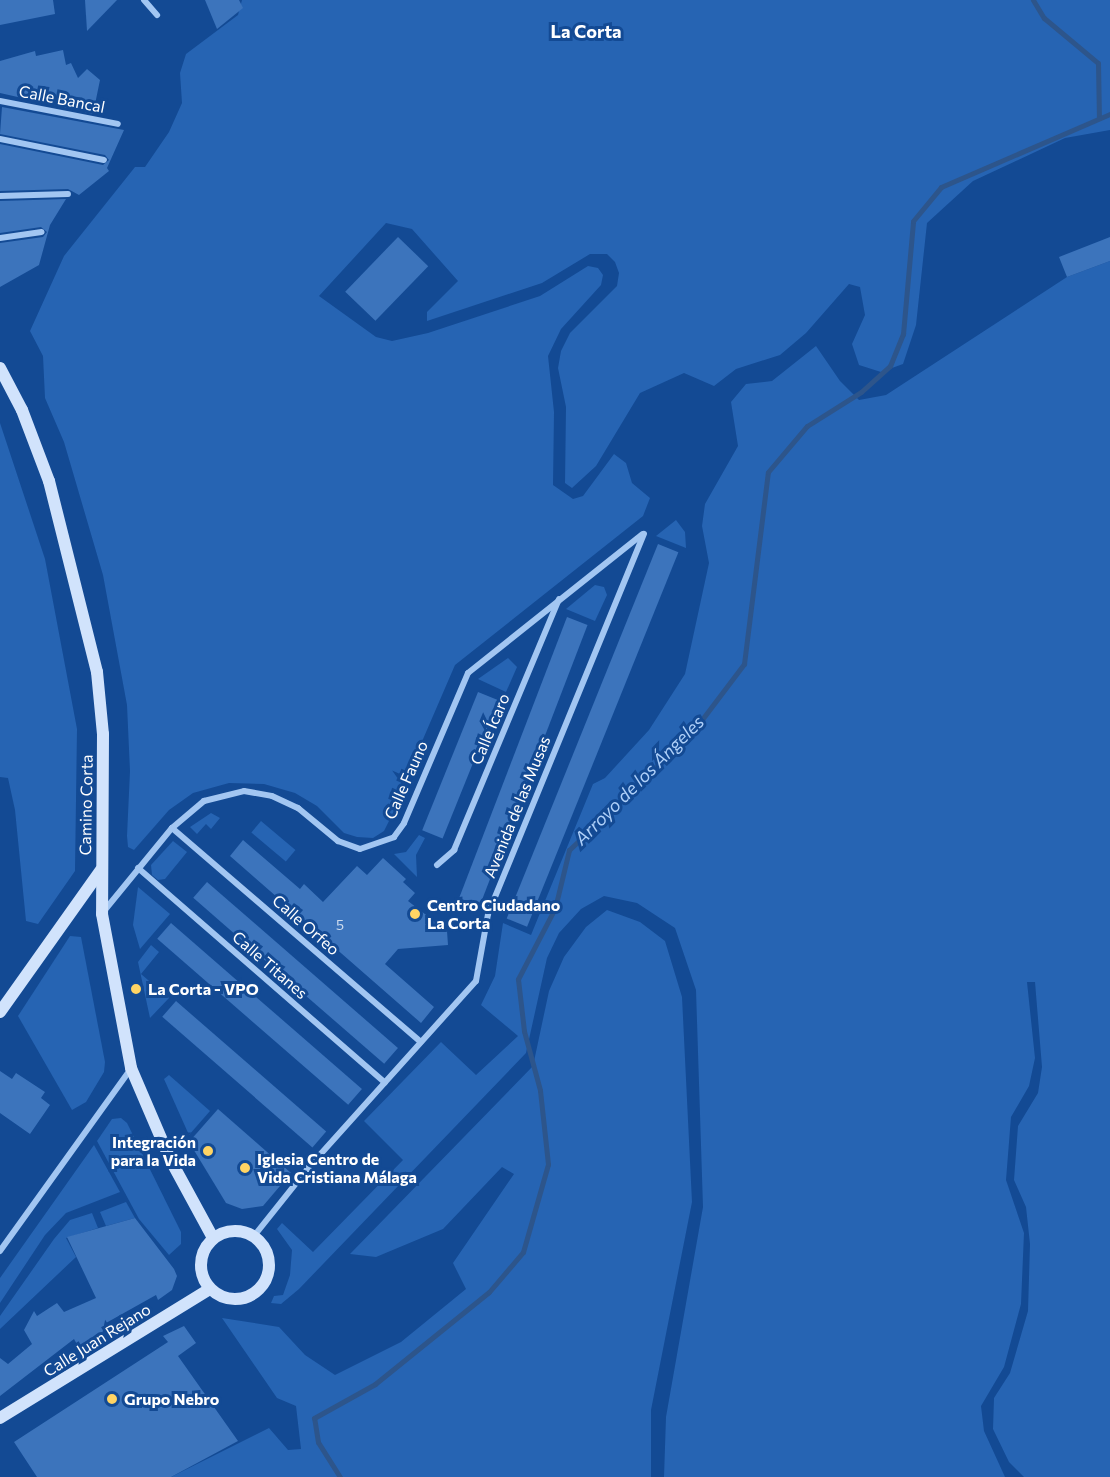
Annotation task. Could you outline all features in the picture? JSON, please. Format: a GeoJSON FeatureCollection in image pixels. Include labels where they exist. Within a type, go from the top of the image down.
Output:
{"type":"FeatureCollection","features":[{"type":"Feature","properties":{"kind":"street"},"geometry":{"type":"LineString","coordinates":[[144,0],[157,15]]}},
{"type":"Feature","properties":{"kind":"street","name":"Calle Bancal"},"geometry":{"type":"LineString","coordinates":[[0,101],[118,124]]}},
{"type":"Feature","properties":{"kind":"street"},"geometry":{"type":"LineString","coordinates":[[0,139],[104,160]]}},
{"type":"Feature","properties":{"kind":"street"},"geometry":{"type":"LineString","coordinates":[[0,196],[68,194]]}},
{"type":"Feature","properties":{"kind":"street"},"geometry":{"type":"LineString","coordinates":[[0,238],[42,232]]}},
{"type":"Feature","properties":{"kind":"street","name":"Camino Corta"},"geometry":{"type":"LineString","coordinates":[[0,368],[22,410],[49,481],[97,672],[103,734],[102,914],[131,1068],[170,1160],[213,1238]]}},
{"type":"Feature","properties":{"kind":"street","name":"Calle Fauno"},"geometry":{"type":"LineString","coordinates":[[102,914],[172,828],[204,801],[244,791],[272,796],[298,808],[338,841],[360,849],[394,837],[404,823],[468,673],[559,598],[644,534]]}},
{"type":"Feature","properties":{"kind":"street","name":"Avenida de las Musas"},"geometry":{"type":"LineString","coordinates":[[254,1236],[476,981],[488,914],[644,534]]}},
{"type":"Feature","properties":{"kind":"street","name":"Calle Ícaro"},"geometry":{"type":"LineString","coordinates":[[437,865],[454,850],[559,598]]}},
{"type":"Feature","properties":{"kind":"street","name":"Calle Orfeo"},"geometry":{"type":"LineString","coordinates":[[172,828],[421,1042]]}},
{"type":"Feature","properties":{"kind":"street","name":"Calle Titanes"},"geometry":{"type":"LineString","coordinates":[[138,868],[385,1083]]}},
{"type":"Feature","properties":{"kind":"street"},"geometry":{"type":"LineString","coordinates":[[0,1012],[101,870]]}},
{"type":"Feature","properties":{"kind":"street"},"geometry":{"type":"LineString","coordinates":[[0,1251],[131,1068]]}},
{"type":"Feature","properties":{"kind":"street"},"geometry":{"type":"LineString","coordinates":[[233,1230],[254,1236],[267,1252],[269,1272],[260,1290],[242,1299],[225,1298],[210,1289],[201,1273],[202,1254],[213,1238],[233,1230]]}},
{"type":"Feature","properties":{"kind":"street","name":"Calle Juan Rejano"},"geometry":{"type":"LineString","coordinates":[[0,1418],[210,1289]]}},
{"type":"Feature","properties":{"kind":"shaded area"},"geometry":{"type":"Polygon","coordinates":[[[242,0],[1110,0],[1110,130],[1065,138],[973,181],[927,223],[916,325],[903,364],[881,372],[859,365],[852,344],[865,315],[860,287],[849,284],[806,333],[780,355],[736,369],[714,386],[684,373],[640,393],[596,466],[572,488],[565,483],[566,407],[558,368],[561,351],[570,333],[617,286],[619,273],[615,262],[607,254],[590,254],[542,283],[427,321],[427,312],[458,281],[412,229],[386,223],[319,296],[376,337],[392,341],[428,333],[540,296],[588,266],[598,268],[603,275],[601,285],[561,329],[548,356],[554,412],[553,485],[573,499],[583,496],[614,454],[626,463],[632,483],[650,498],[643,516],[455,665],[411,767],[410,779],[384,831],[373,838],[344,833],[317,806],[295,793],[264,784],[229,783],[193,793],[169,810],[134,850],[128,847],[127,836],[130,771],[127,705],[103,575],[64,442],[45,398],[43,356],[30,331],[64,256],[135,167],[145,167],[169,132],[182,103],[180,73],[186,54],[238,15],[242,0]]]}},
{"type":"Feature","properties":{"kind":"shaded area"},"geometry":{"type":"Polygon","coordinates":[[[1110,261],[1110,1477],[1024,1477],[1009,1462],[993,1429],[994,1398],[1010,1373],[1028,1311],[1030,1244],[1026,1207],[1014,1180],[1018,1126],[1038,1093],[1042,1067],[1035,982],[1027,982],[1035,1058],[1029,1086],[1011,1117],[1006,1180],[1024,1233],[1021,1304],[1004,1367],[981,1406],[984,1431],[1005,1477],[664,1477],[666,1417],[703,1207],[696,990],[675,928],[637,903],[604,896],[581,909],[559,933],[547,958],[526,1053],[299,1289],[281,1304],[271,1303],[274,1296],[283,1295],[290,1275],[292,1250],[277,1229],[282,1223],[313,1252],[403,1160],[364,1121],[441,1042],[476,1075],[518,1036],[481,1005],[495,976],[503,923],[531,935],[593,784],[605,778],[649,730],[685,674],[709,563],[702,526],[705,504],[738,446],[731,402],[746,384],[772,381],[816,346],[840,381],[859,400],[886,395],[1067,277],[1110,261]]]}},
{"type":"Feature","properties":{"kind":"shaded area"},"geometry":{"type":"Polygon","coordinates":[[[0,423],[45,559],[77,729],[75,871],[38,924],[26,921],[15,810],[8,778],[0,777],[0,423]]]}},
{"type":"Feature","properties":{"kind":"shaded area"},"geometry":{"type":"Polygon","coordinates":[[[676,520],[685,532],[686,548],[656,536],[676,520]]]}},
{"type":"Feature","properties":{"kind":"shaded area"},"geometry":{"type":"Polygon","coordinates":[[[595,585],[604,587],[607,595],[595,621],[566,609],[595,585]]]}},
{"type":"Feature","properties":{"kind":"shaded area"},"geometry":{"type":"Polygon","coordinates":[[[508,658],[517,667],[506,692],[478,679],[508,658]]]}},
{"type":"Feature","properties":{"kind":"shaded area"},"geometry":{"type":"Polygon","coordinates":[[[211,813],[220,818],[211,829],[206,824],[197,834],[190,827],[211,813]]]}},
{"type":"Feature","properties":{"kind":"shaded area"},"geometry":{"type":"Polygon","coordinates":[[[261,821],[295,850],[286,861],[251,832],[261,821]]]}},
{"type":"Feature","properties":{"kind":"shaded area"},"geometry":{"type":"Polygon","coordinates":[[[419,835],[425,838],[416,855],[417,877],[394,854],[406,852],[419,835]]]}},
{"type":"Feature","properties":{"kind":"shaded area"},"geometry":{"type":"Polygon","coordinates":[[[173,841],[187,852],[165,879],[158,880],[152,875],[151,865],[173,841]]]}},
{"type":"Feature","properties":{"kind":"shaded area"},"geometry":{"type":"Polygon","coordinates":[[[138,887],[170,914],[140,949],[133,925],[138,887]]]}},
{"type":"Feature","properties":{"kind":"shaded area"},"geometry":{"type":"Polygon","coordinates":[[[607,910],[640,922],[665,941],[682,997],[692,1202],[651,1410],[651,1477],[171,1477],[269,1428],[288,1450],[301,1449],[296,1406],[277,1398],[222,1318],[279,1327],[305,1355],[335,1375],[401,1342],[466,1289],[453,1263],[514,1174],[502,1167],[443,1229],[376,1257],[350,1254],[533,1066],[549,991],[564,957],[586,927],[607,910]]]}},
{"type":"Feature","properties":{"kind":"shaded area"},"geometry":{"type":"Polygon","coordinates":[[[70,936],[81,937],[105,1062],[104,1072],[86,1102],[72,1110],[18,1016],[70,936]]]}},
{"type":"Feature","properties":{"kind":"shaded area"},"geometry":{"type":"Polygon","coordinates":[[[151,945],[159,952],[141,974],[169,998],[150,1018],[138,962],[151,945]]]}},
{"type":"Feature","properties":{"kind":"shaded area"},"geometry":{"type":"Polygon","coordinates":[[[169,1075],[210,1111],[189,1135],[164,1079],[169,1075]]]}},
{"type":"Feature","properties":{"kind":"shaded area"},"geometry":{"type":"Polygon","coordinates":[[[121,1118],[127,1123],[181,1232],[181,1244],[169,1255],[139,1219],[97,1141],[112,1119],[121,1118]]]}},
{"type":"Feature","properties":{"kind":"shaded area"},"geometry":{"type":"Polygon","coordinates":[[[94,1145],[120,1192],[66,1213],[45,1235],[0,1303],[0,1278],[94,1145]]]}},
{"type":"Feature","properties":{"kind":"shaded area"},"geometry":{"type":"Polygon","coordinates":[[[126,1202],[135,1218],[106,1226],[100,1212],[126,1202]]]}},
{"type":"Feature","properties":{"kind":"shaded area"},"geometry":{"type":"Polygon","coordinates":[[[92,1213],[98,1228],[66,1238],[76,1257],[0,1329],[0,1316],[54,1239],[70,1220],[92,1213]]]}},
{"type":"Feature","properties":{"kind":"building"},"geometry":{"type":"Polygon","coordinates":[[[0,0],[53,0],[55,14],[0,25],[0,0]]]}},
{"type":"Feature","properties":{"kind":"building"},"geometry":{"type":"Polygon","coordinates":[[[85,0],[117,0],[87,31],[85,0]]]}},
{"type":"Feature","properties":{"kind":"building"},"geometry":{"type":"Polygon","coordinates":[[[205,0],[239,0],[243,8],[217,29],[205,0]]]}},
{"type":"Feature","properties":{"kind":"building"},"geometry":{"type":"Polygon","coordinates":[[[63,50],[66,65],[71,63],[78,78],[87,69],[100,80],[93,114],[0,93],[0,61],[35,51],[36,56],[63,50]]]}},
{"type":"Feature","properties":{"kind":"building"},"geometry":{"type":"Polygon","coordinates":[[[2,107],[124,130],[107,168],[109,171],[79,195],[68,189],[0,191],[0,144],[103,165],[109,160],[105,155],[0,134],[2,107]]]}},
{"type":"Feature","properties":{"kind":"building"},"geometry":{"type":"Polygon","coordinates":[[[66,199],[50,225],[39,265],[0,287],[0,243],[43,237],[47,232],[41,227],[0,233],[0,201],[66,199]]]}},
{"type":"Feature","properties":{"kind":"building"},"geometry":{"type":"Polygon","coordinates":[[[398,237],[428,266],[375,321],[345,292],[398,237]]]}},
{"type":"Feature","properties":{"kind":"building"},"geometry":{"type":"Polygon","coordinates":[[[1110,237],[1110,261],[1067,277],[1059,257],[1110,237]]]}},
{"type":"Feature","properties":{"kind":"building"},"geometry":{"type":"Polygon","coordinates":[[[658,544],[678,552],[527,927],[507,919],[658,544]]]}},
{"type":"Feature","properties":{"kind":"building"},"geometry":{"type":"Polygon","coordinates":[[[567,617],[588,625],[480,906],[459,898],[567,617]]]}},
{"type":"Feature","properties":{"kind":"building"},"geometry":{"type":"Polygon","coordinates":[[[478,692],[498,700],[443,838],[422,830],[478,692]]]}},
{"type":"Feature","properties":{"kind":"building"},"geometry":{"type":"Polygon","coordinates":[[[243,840],[300,889],[304,884],[323,902],[357,866],[367,875],[383,858],[406,879],[403,882],[415,893],[408,901],[447,931],[448,945],[398,949],[385,964],[434,1007],[421,1023],[230,856],[243,840]]]}},
{"type":"Feature","properties":{"kind":"building"},"geometry":{"type":"Polygon","coordinates":[[[207,882],[398,1048],[384,1064],[193,898],[207,882]]]}},
{"type":"Feature","properties":{"kind":"building"},"geometry":{"type":"Polygon","coordinates":[[[171,923],[362,1089],[348,1105],[157,939],[171,923]]]}},
{"type":"Feature","properties":{"kind":"building"},"geometry":{"type":"Polygon","coordinates":[[[176,1001],[326,1132],[312,1147],[162,1017],[176,1001]]]}},
{"type":"Feature","properties":{"kind":"building"},"geometry":{"type":"Polygon","coordinates":[[[0,1071],[12,1079],[16,1073],[45,1092],[41,1098],[50,1105],[30,1134],[0,1113],[0,1071]]]}},
{"type":"Feature","properties":{"kind":"building","name":"Iglesia Centro de Vida Cristiana Málaga"},"geometry":{"type":"Polygon","coordinates":[[[218,1109],[291,1173],[263,1206],[242,1209],[226,1203],[189,1142],[218,1109]]]}},
{"type":"Feature","properties":{"kind":"building"},"geometry":{"type":"Polygon","coordinates":[[[135,1218],[174,1269],[177,1276],[172,1290],[158,1300],[156,1295],[106,1323],[109,1331],[80,1350],[74,1339],[0,1396],[0,1358],[8,1364],[32,1344],[24,1330],[34,1311],[37,1316],[57,1303],[64,1312],[96,1298],[67,1237],[135,1218]]]}},
{"type":"Feature","properties":{"kind":"building"},"geometry":{"type":"Polygon","coordinates":[[[184,1326],[196,1343],[178,1356],[238,1441],[171,1477],[37,1477],[14,1442],[168,1342],[163,1336],[184,1326]]]}},
{"type":"Feature","properties":{"kind":"waterway"},"geometry":{"type":"LineString","coordinates":[[1033,0],[1044,18],[1098,63],[1099,118]]}},
{"type":"Feature","properties":{"kind":"waterway","name":"Arroyo de los Ángeles"},"geometry":{"type":"LineString","coordinates":[[340,1477],[318,1442],[314,1418],[375,1384],[489,1292],[523,1252],[548,1164],[540,1090],[524,1031],[518,979],[555,908],[569,850],[691,734],[744,664],[768,472],[807,426],[861,392],[890,366],[903,334],[913,221],[941,187],[1110,114]]}},
{"type":"Feature","properties":{"kind":"place","name":"Centro Ciudadano La Corta"},"geometry":{"type":"Point","coordinates":[415,914]}},
{"type":"Feature","properties":{"kind":"place","name":"La Corta - VPO"},"geometry":{"type":"Point","coordinates":[136,989]}},
{"type":"Feature","properties":{"kind":"place","name":"Integración para la Vida"},"geometry":{"type":"Point","coordinates":[208,1151]}},
{"type":"Feature","properties":{"kind":"place","name":"Iglesia Centro de Vida Cristiana Málaga"},"geometry":{"type":"Point","coordinates":[245,1168]}},
{"type":"Feature","properties":{"kind":"place","name":"Grupo Nebro"},"geometry":{"type":"Point","coordinates":[112,1399]}},
{"type":"Feature","properties":{"kind":"district","name":"La Corta"},"geometry":{"type":"Point","coordinates":[586,31]}}]}
